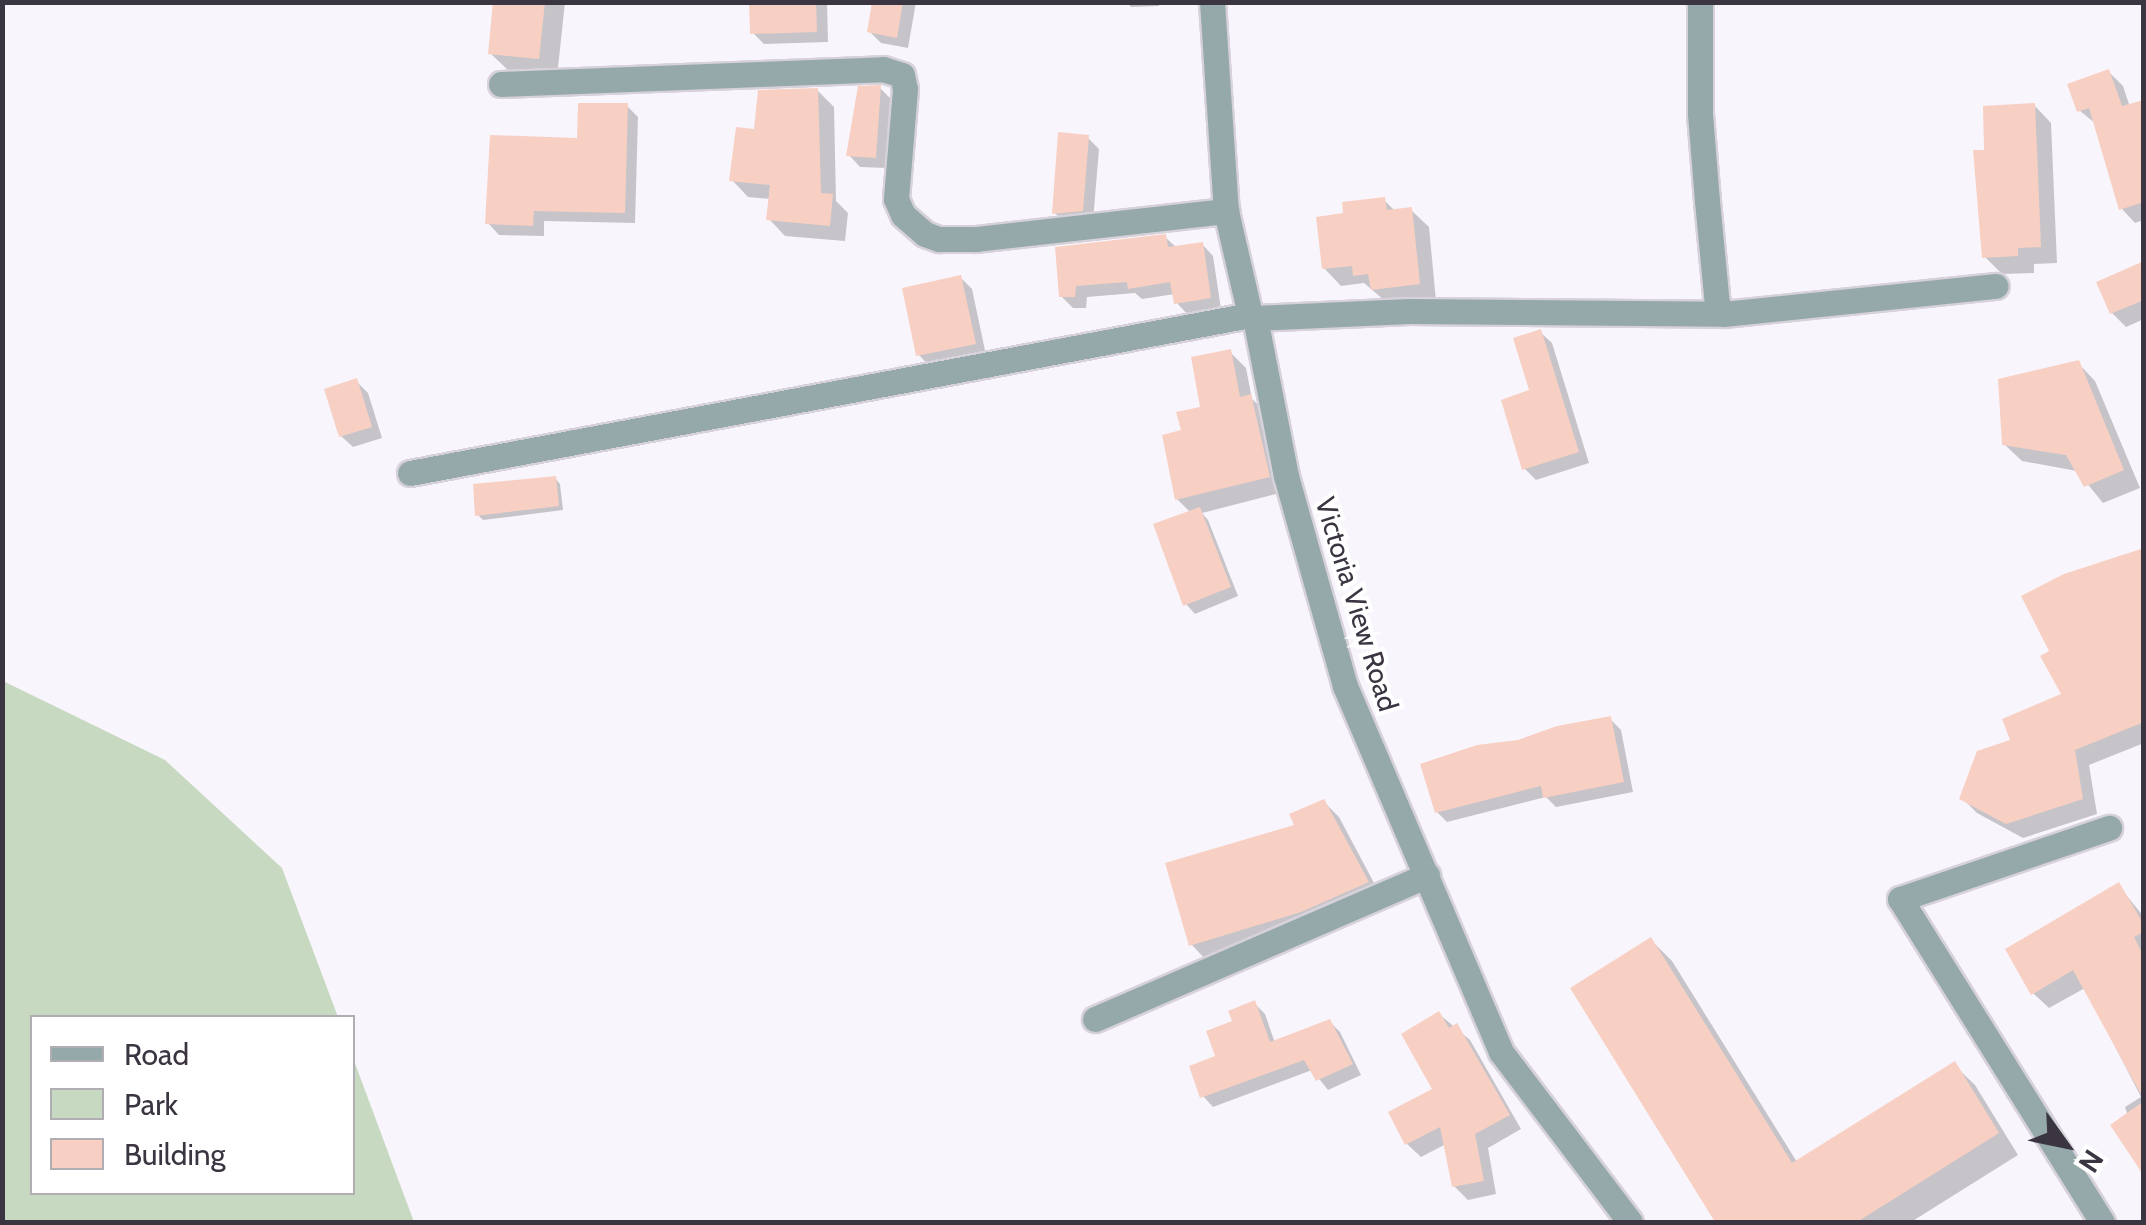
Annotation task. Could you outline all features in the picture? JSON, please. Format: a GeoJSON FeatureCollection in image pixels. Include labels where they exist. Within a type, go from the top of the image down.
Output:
{"type":"FeatureCollection","features":[{"type":"Feature","properties":{"kind":"street","name":"Victoria View Road"},"geometry":{"type":"LineString","coordinates":[[1212,2],[1226,211],[1253,316],[1286,476],[1345,686],[1500,1052],[1630,1222]]}},
{"type":"Feature","properties":{"kind":"street"},"geometry":{"type":"LineString","coordinates":[[1700,2],[1707,201],[1717,304],[1724,314]]}},
{"type":"Feature","properties":{"kind":"street"},"geometry":{"type":"LineString","coordinates":[[500,84],[883,69],[902,75],[905,89],[896,200],[903,214],[925,234],[939,239],[976,239],[1226,211]]}},
{"type":"Feature","properties":{"kind":"street"},"geometry":{"type":"LineString","coordinates":[[410,473],[1253,316],[1408,310],[1724,314],[1996,286]]}},
{"type":"Feature","properties":{"kind":"street"},"geometry":{"type":"LineString","coordinates":[[2102,1222],[1900,899],[2110,828]]}},
{"type":"Feature","properties":{"kind":"street"},"geometry":{"type":"LineString","coordinates":[[1096,1020],[1427,876]]}},
{"type":"Feature","properties":{"kind":"green space"},"geometry":{"type":"Polygon","coordinates":[[[3,681],[165,760],[282,868],[337,1015],[30,1015],[30,1195],[355,1195],[355,1063],[414,1222],[3,1222],[3,681]]]}},
{"type":"Feature","properties":{"kind":"building"},"geometry":{"type":"Polygon","coordinates":[[[493,2],[545,2],[539,59],[488,54],[493,2]]]}},
{"type":"Feature","properties":{"kind":"building"},"geometry":{"type":"Polygon","coordinates":[[[749,2],[816,2],[817,32],[750,34],[749,2]]]}},
{"type":"Feature","properties":{"kind":"building"},"geometry":{"type":"Polygon","coordinates":[[[872,2],[903,2],[897,38],[867,32],[872,2]]]}},
{"type":"Feature","properties":{"kind":"building"},"geometry":{"type":"Polygon","coordinates":[[[2109,69],[2122,106],[2144,100],[2144,202],[2119,210],[2089,108],[2077,112],[2067,84],[2109,69]]]}},
{"type":"Feature","properties":{"kind":"building"},"geometry":{"type":"Polygon","coordinates":[[[881,85],[876,158],[846,156],[858,86],[881,85]]]}},
{"type":"Feature","properties":{"kind":"building"},"geometry":{"type":"Polygon","coordinates":[[[818,88],[821,193],[833,194],[830,226],[766,220],[770,185],[729,181],[736,127],[754,129],[758,90],[818,88]]]}},
{"type":"Feature","properties":{"kind":"building"},"geometry":{"type":"Polygon","coordinates":[[[578,103],[628,103],[625,213],[534,211],[533,226],[485,224],[490,135],[577,138],[578,103]]]}},
{"type":"Feature","properties":{"kind":"building"},"geometry":{"type":"Polygon","coordinates":[[[2035,103],[2041,247],[2018,248],[2018,256],[1982,258],[1973,150],[1984,150],[1983,106],[2035,103]]]}},
{"type":"Feature","properties":{"kind":"building"},"geometry":{"type":"Polygon","coordinates":[[[1058,132],[1089,135],[1083,211],[1052,214],[1058,132]]]}},
{"type":"Feature","properties":{"kind":"building"},"geometry":{"type":"Polygon","coordinates":[[[1385,197],[1387,210],[1412,207],[1420,284],[1371,290],[1368,274],[1353,276],[1352,266],[1322,269],[1316,217],[1343,213],[1342,202],[1385,197]]]}},
{"type":"Feature","properties":{"kind":"building"},"geometry":{"type":"Polygon","coordinates":[[[1166,234],[1168,247],[1203,242],[1211,298],[1174,304],[1170,282],[1128,289],[1127,282],[1076,286],[1075,297],[1059,297],[1055,247],[1166,234]]]}},
{"type":"Feature","properties":{"kind":"building"},"geometry":{"type":"Polygon","coordinates":[[[2144,261],[2144,300],[2110,314],[2096,282],[2144,261]]]}},
{"type":"Feature","properties":{"kind":"building"},"geometry":{"type":"Polygon","coordinates":[[[961,275],[976,344],[916,356],[902,288],[961,275]]]}},
{"type":"Feature","properties":{"kind":"building"},"geometry":{"type":"Polygon","coordinates":[[[1541,329],[1579,452],[1522,470],[1501,400],[1529,390],[1513,338],[1541,329]]]}},
{"type":"Feature","properties":{"kind":"building"},"geometry":{"type":"Polygon","coordinates":[[[1231,349],[1240,397],[1251,394],[1270,477],[1175,500],[1162,435],[1181,430],[1176,412],[1200,407],[1191,357],[1231,349]]]}},
{"type":"Feature","properties":{"kind":"building"},"geometry":{"type":"Polygon","coordinates":[[[2079,360],[2124,470],[2084,487],[2066,455],[2002,445],[1998,379],[2079,360]]]}},
{"type":"Feature","properties":{"kind":"building"},"geometry":{"type":"Polygon","coordinates":[[[357,378],[372,427],[339,437],[324,389],[357,378]]]}},
{"type":"Feature","properties":{"kind":"building"},"geometry":{"type":"Polygon","coordinates":[[[556,476],[559,506],[475,516],[473,484],[556,476]]]}},
{"type":"Feature","properties":{"kind":"building"},"geometry":{"type":"Polygon","coordinates":[[[1200,507],[1231,587],[1183,606],[1153,524],[1200,507]]]}},
{"type":"Feature","properties":{"kind":"building"},"geometry":{"type":"Polygon","coordinates":[[[2144,548],[2144,722],[2075,750],[2083,799],[2006,824],[1959,799],[1977,751],[2010,740],[2002,719],[2061,694],[2040,656],[2049,651],[2021,596],[2064,574],[2144,548]]]}},
{"type":"Feature","properties":{"kind":"building"},"geometry":{"type":"Polygon","coordinates":[[[1611,716],[1624,782],[1543,798],[1541,786],[1435,813],[1420,764],[1477,745],[1518,740],[1557,726],[1611,716]]]}},
{"type":"Feature","properties":{"kind":"building"},"geometry":{"type":"Polygon","coordinates":[[[1324,799],[1369,882],[1301,912],[1189,946],[1165,863],[1294,825],[1289,814],[1324,799]]]}},
{"type":"Feature","properties":{"kind":"building"},"geometry":{"type":"Polygon","coordinates":[[[2119,882],[2144,925],[2144,932],[2134,937],[2144,957],[2144,1100],[2073,970],[2031,995],[2005,949],[2119,882]]]}},
{"type":"Feature","properties":{"kind":"building"},"geometry":{"type":"Polygon","coordinates":[[[1651,937],[1792,1163],[1955,1061],[1999,1133],[1857,1222],[1715,1222],[1570,988],[1651,937]]]}},
{"type":"Feature","properties":{"kind":"building"},"geometry":{"type":"Polygon","coordinates":[[[1255,1000],[1270,1042],[1330,1019],[1353,1064],[1316,1081],[1304,1060],[1200,1098],[1189,1066],[1215,1056],[1206,1031],[1232,1021],[1228,1011],[1255,1000]]]}},
{"type":"Feature","properties":{"kind":"building"},"geometry":{"type":"Polygon","coordinates":[[[1439,1011],[1449,1028],[1457,1023],[1510,1115],[1475,1134],[1484,1181],[1452,1187],[1440,1127],[1405,1145],[1388,1112],[1432,1089],[1401,1034],[1439,1011]]]}},
{"type":"Feature","properties":{"kind":"building"},"geometry":{"type":"Polygon","coordinates":[[[2144,1101],[2144,1176],[2110,1125],[2144,1101]]]}}]}
